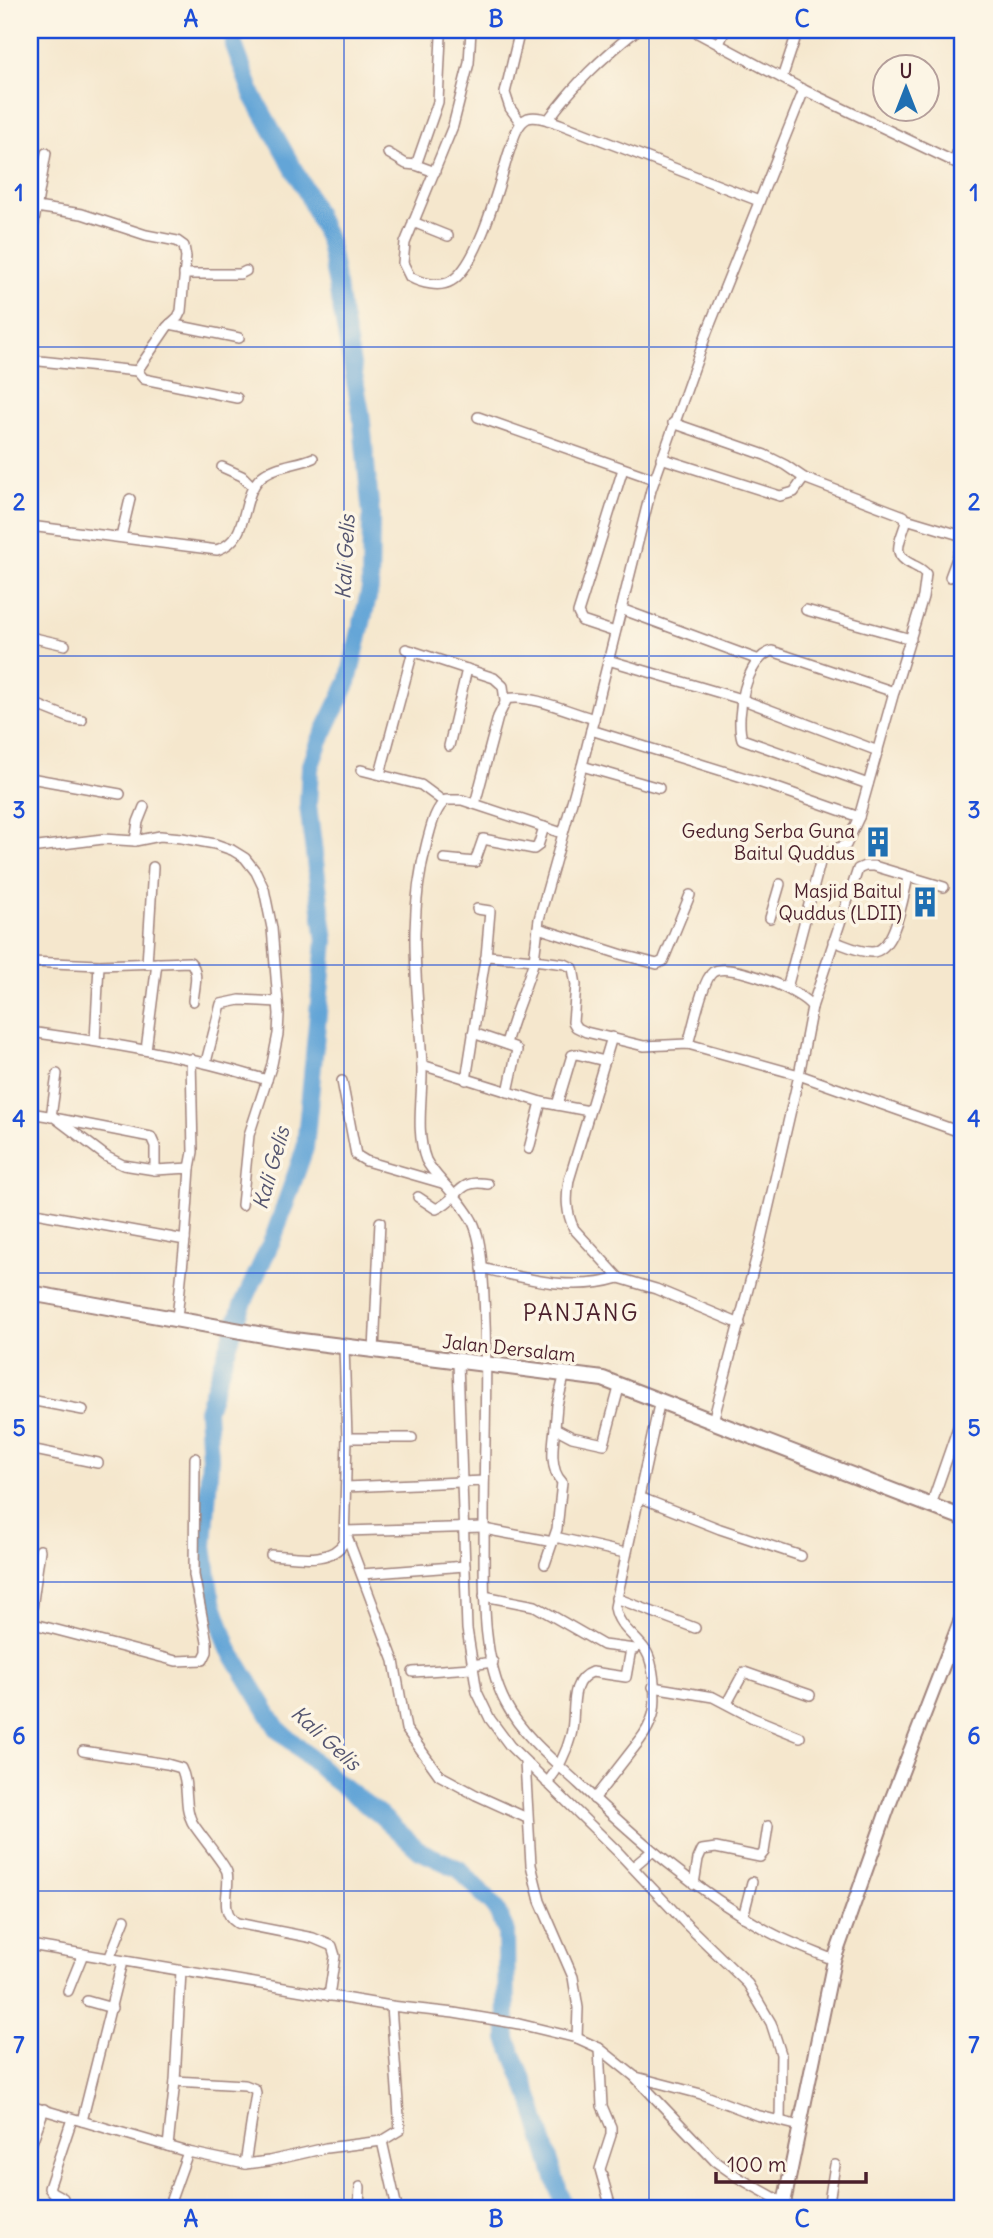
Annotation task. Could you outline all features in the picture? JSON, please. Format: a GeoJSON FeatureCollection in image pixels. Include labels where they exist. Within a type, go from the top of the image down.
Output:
{"type":"FeatureCollection","features":[{"type":"Feature","properties":{"kind":"main road","name":"Jalan Dersalam"},"geometry":{"type":"LineString","coordinates":[[30,1293],[286,1339],[588,1376],[620,1384],[963,1518]]}},
{"type":"Feature","properties":{"kind":"main road"},"geometry":{"type":"LineString","coordinates":[[787,2207],[800,2126],[834,1960],[888,1808],[963,1614]]}},
{"type":"Feature","properties":{"kind":"street"},"geometry":{"type":"LineString","coordinates":[[416,164],[438,102],[441,36],[444,31],[451,30]]}},
{"type":"Feature","properties":{"kind":"street"},"geometry":{"type":"LineString","coordinates":[[520,30],[505,93],[510,108],[521,123]]}},
{"type":"Feature","properties":{"kind":"street"},"geometry":{"type":"LineString","coordinates":[[548,120],[593,65],[637,30]]}},
{"type":"Feature","properties":{"kind":"street"},"geometry":{"type":"LineString","coordinates":[[692,30],[804,90],[958,164],[963,134]]}},
{"type":"Feature","properties":{"kind":"street"},"geometry":{"type":"LineString","coordinates":[[719,44],[725,30]]}},
{"type":"Feature","properties":{"kind":"street"},"geometry":{"type":"LineString","coordinates":[[782,78],[799,30]]}},
{"type":"Feature","properties":{"kind":"street"},"geometry":{"type":"LineString","coordinates":[[469,31],[470,63],[463,95],[403,254],[408,275],[415,280],[447,284],[462,272],[491,209],[521,123],[533,117],[548,120],[760,201]]}},
{"type":"Feature","properties":{"kind":"street"},"geometry":{"type":"LineString","coordinates":[[506,1044],[534,960],[538,928],[654,480],[673,423],[804,90]]}},
{"type":"Feature","properties":{"kind":"street"},"geometry":{"type":"LineString","coordinates":[[30,244],[46,153]]}},
{"type":"Feature","properties":{"kind":"street"},"geometry":{"type":"LineString","coordinates":[[388,153],[406,164],[416,164],[435,172]]}},
{"type":"Feature","properties":{"kind":"street"},"geometry":{"type":"LineString","coordinates":[[36,208],[82,214],[146,235],[177,241],[186,250],[181,312],[137,371]]}},
{"type":"Feature","properties":{"kind":"street"},"geometry":{"type":"LineString","coordinates":[[413,222],[448,236]]}},
{"type":"Feature","properties":{"kind":"street"},"geometry":{"type":"LineString","coordinates":[[184,274],[240,274],[246,271]]}},
{"type":"Feature","properties":{"kind":"street"},"geometry":{"type":"LineString","coordinates":[[170,324],[239,338]]}},
{"type":"Feature","properties":{"kind":"street"},"geometry":{"type":"LineString","coordinates":[[30,359],[137,371],[144,379],[237,398]]}},
{"type":"Feature","properties":{"kind":"street"},"geometry":{"type":"LineString","coordinates":[[478,417],[654,480]]}},
{"type":"Feature","properties":{"kind":"street"},"geometry":{"type":"LineString","coordinates":[[673,423],[772,458],[804,478],[897,512],[906,519],[963,536]]}},
{"type":"Feature","properties":{"kind":"street"},"geometry":{"type":"LineString","coordinates":[[30,526],[209,550],[224,547],[239,533],[253,487],[262,477],[272,470],[313,458]]}},
{"type":"Feature","properties":{"kind":"street"},"geometry":{"type":"LineString","coordinates":[[661,458],[780,496],[794,492],[804,478]]}},
{"type":"Feature","properties":{"kind":"street"},"geometry":{"type":"LineString","coordinates":[[222,467],[242,476],[253,487]]}},
{"type":"Feature","properties":{"kind":"street"},"geometry":{"type":"LineString","coordinates":[[615,632],[586,623],[579,619],[578,613],[623,468]]}},
{"type":"Feature","properties":{"kind":"street"},"geometry":{"type":"LineString","coordinates":[[121,537],[130,499]]}},
{"type":"Feature","properties":{"kind":"street"},"geometry":{"type":"LineString","coordinates":[[787,988],[821,860],[827,852],[843,848],[848,843],[859,817],[923,597],[926,578],[924,571],[902,559],[898,552],[906,519]]}},
{"type":"Feature","properties":{"kind":"street"},"geometry":{"type":"LineString","coordinates":[[950,577],[963,542]]}},
{"type":"Feature","properties":{"kind":"street"},"geometry":{"type":"LineString","coordinates":[[621,608],[759,660]]}},
{"type":"Feature","properties":{"kind":"street"},"geometry":{"type":"LineString","coordinates":[[806,610],[911,639]]}},
{"type":"Feature","properties":{"kind":"street"},"geometry":{"type":"LineString","coordinates":[[30,637],[65,645]]}},
{"type":"Feature","properties":{"kind":"street"},"geometry":{"type":"LineString","coordinates":[[380,774],[410,650],[489,676],[501,682],[504,688],[505,701],[498,717],[475,804]]}},
{"type":"Feature","properties":{"kind":"street"},"geometry":{"type":"LineString","coordinates":[[868,784],[742,739],[741,699],[759,660],[768,651],[775,651],[894,692]]}},
{"type":"Feature","properties":{"kind":"street"},"geometry":{"type":"LineString","coordinates":[[608,660],[741,699],[877,751]]}},
{"type":"Feature","properties":{"kind":"street"},"geometry":{"type":"LineString","coordinates":[[449,746],[467,669]]}},
{"type":"Feature","properties":{"kind":"street"},"geometry":{"type":"LineString","coordinates":[[505,701],[512,697],[526,699],[594,719]]}},
{"type":"Feature","properties":{"kind":"street"},"geometry":{"type":"LineString","coordinates":[[30,702],[70,718],[82,719]]}},
{"type":"Feature","properties":{"kind":"street"},"geometry":{"type":"LineString","coordinates":[[591,730],[771,786],[859,817]]}},
{"type":"Feature","properties":{"kind":"street"},"geometry":{"type":"LineString","coordinates":[[582,766],[659,788]]}},
{"type":"Feature","properties":{"kind":"street"},"geometry":{"type":"LineString","coordinates":[[361,770],[421,785],[444,802]]}},
{"type":"Feature","properties":{"kind":"street"},"geometry":{"type":"LineString","coordinates":[[30,794],[30,778],[120,794]]}},
{"type":"Feature","properties":{"kind":"street"},"geometry":{"type":"LineString","coordinates":[[562,833],[456,799],[444,802],[436,812],[417,884],[416,1003],[422,1065],[422,1129],[425,1153],[428,1164],[475,1222],[480,1240],[485,1365],[481,1481],[484,1596],[492,1662],[505,1701],[528,1735],[560,1768],[652,1851],[694,1884],[768,1932],[834,1960]]}},
{"type":"Feature","properties":{"kind":"street"},"geometry":{"type":"LineString","coordinates":[[135,841],[138,822],[145,807]]}},
{"type":"Feature","properties":{"kind":"street"},"geometry":{"type":"LineString","coordinates":[[444,859],[475,862],[483,839],[534,849],[538,846],[544,827]]}},
{"type":"Feature","properties":{"kind":"street"},"geometry":{"type":"LineString","coordinates":[[30,848],[103,839],[135,841],[160,836],[183,838],[215,844],[245,858],[256,872],[264,889],[272,928],[278,1034],[267,1080],[249,1135],[242,1205]]}},
{"type":"Feature","properties":{"kind":"street"},"geometry":{"type":"LineString","coordinates":[[713,1421],[740,1324],[799,1075],[812,1007],[858,869],[874,866],[943,887]]}},
{"type":"Feature","properties":{"kind":"street"},"geometry":{"type":"LineString","coordinates":[[146,1050],[152,963],[153,867]]}},
{"type":"Feature","properties":{"kind":"street"},"geometry":{"type":"LineString","coordinates":[[833,941],[873,952],[884,949],[891,938],[908,877]]}},
{"type":"Feature","properties":{"kind":"street"},"geometry":{"type":"LineString","coordinates":[[770,918],[780,884]]}},
{"type":"Feature","properties":{"kind":"street"},"geometry":{"type":"LineString","coordinates":[[538,928],[657,964],[663,961],[690,895]]}},
{"type":"Feature","properties":{"kind":"street"},"geometry":{"type":"LineString","coordinates":[[466,1080],[486,957],[489,911],[477,909]]}},
{"type":"Feature","properties":{"kind":"street"},"geometry":{"type":"LineString","coordinates":[[486,957],[534,960],[565,964],[573,968],[576,976],[572,1007],[574,1024],[582,1030],[648,1047],[688,1044],[799,1075],[963,1133]]}},
{"type":"Feature","properties":{"kind":"street"},"geometry":{"type":"LineString","coordinates":[[30,962],[99,965],[192,963],[196,972],[193,1001]]}},
{"type":"Feature","properties":{"kind":"street"},"geometry":{"type":"LineString","coordinates":[[95,1041],[99,965]]}},
{"type":"Feature","properties":{"kind":"street"},"geometry":{"type":"LineString","coordinates":[[688,1044],[708,980],[715,971],[738,972],[787,988],[808,1001],[812,1007]]}},
{"type":"Feature","properties":{"kind":"street"},"geometry":{"type":"LineString","coordinates":[[206,1062],[221,1004],[240,1000],[278,1002]]}},
{"type":"Feature","properties":{"kind":"street"},"geometry":{"type":"LineString","coordinates":[[30,1032],[206,1062],[267,1080]]}},
{"type":"Feature","properties":{"kind":"street"},"geometry":{"type":"LineString","coordinates":[[473,1033],[517,1050],[508,1092]]}},
{"type":"Feature","properties":{"kind":"street"},"geometry":{"type":"LineString","coordinates":[[612,1037],[569,1180],[567,1209],[574,1228],[619,1279]]}},
{"type":"Feature","properties":{"kind":"street"},"geometry":{"type":"LineString","coordinates":[[557,1105],[572,1055],[605,1061]]}},
{"type":"Feature","properties":{"kind":"street"},"geometry":{"type":"LineString","coordinates":[[177,1318],[193,1152],[191,1059]]}},
{"type":"Feature","properties":{"kind":"street"},"geometry":{"type":"LineString","coordinates":[[422,1065],[541,1102],[589,1111]]}},
{"type":"Feature","properties":{"kind":"street"},"geometry":{"type":"LineString","coordinates":[[53,1117],[57,1074]]}},
{"type":"Feature","properties":{"kind":"street"},"geometry":{"type":"LineString","coordinates":[[342,1082],[356,1155],[366,1161],[444,1183]]}},
{"type":"Feature","properties":{"kind":"street"},"geometry":{"type":"LineString","coordinates":[[529,1149],[541,1102]]}},
{"type":"Feature","properties":{"kind":"street"},"geometry":{"type":"LineString","coordinates":[[30,1113],[151,1137],[155,1150],[155,1170]]}},
{"type":"Feature","properties":{"kind":"street"},"geometry":{"type":"LineString","coordinates":[[53,1117],[107,1157],[123,1165],[155,1170],[190,1168]]}},
{"type":"Feature","properties":{"kind":"street"},"geometry":{"type":"LineString","coordinates":[[418,1196],[436,1209],[455,1197],[470,1182],[488,1184]]}},
{"type":"Feature","properties":{"kind":"street"},"geometry":{"type":"LineString","coordinates":[[30,1212],[185,1240]]}},
{"type":"Feature","properties":{"kind":"street"},"geometry":{"type":"LineString","coordinates":[[374,1351],[380,1222]]}},
{"type":"Feature","properties":{"kind":"street"},"geometry":{"type":"LineString","coordinates":[[482,1268],[552,1283],[584,1284],[619,1279],[656,1289],[740,1324]]}},
{"type":"Feature","properties":{"kind":"street"},"geometry":{"type":"LineString","coordinates":[[271,1555],[328,1556],[342,1546],[345,1531],[347,1438],[344,1347]]}},
{"type":"Feature","properties":{"kind":"street"},"geometry":{"type":"LineString","coordinates":[[461,1362],[463,1526],[471,1666],[477,1692],[490,1719],[524,1762],[636,1864],[685,1923],[748,1984],[764,2009],[780,2054],[780,2122]]}},
{"type":"Feature","properties":{"kind":"street"},"geometry":{"type":"LineString","coordinates":[[545,1564],[554,1540],[562,1482],[557,1478],[553,1450],[557,1405],[565,1373]]}},
{"type":"Feature","properties":{"kind":"street"},"geometry":{"type":"LineString","coordinates":[[555,1428],[572,1437],[604,1444],[620,1384]]}},
{"type":"Feature","properties":{"kind":"street"},"geometry":{"type":"LineString","coordinates":[[30,1400],[83,1410]]}},
{"type":"Feature","properties":{"kind":"street"},"geometry":{"type":"LineString","coordinates":[[594,1799],[648,1729],[654,1707],[650,1660],[645,1649],[619,1621],[615,1598],[660,1400]]}},
{"type":"Feature","properties":{"kind":"street"},"geometry":{"type":"LineString","coordinates":[[931,1505],[963,1413]]}},
{"type":"Feature","properties":{"kind":"street"},"geometry":{"type":"LineString","coordinates":[[347,1438],[412,1438]]}},
{"type":"Feature","properties":{"kind":"street"},"geometry":{"type":"LineString","coordinates":[[30,1449],[98,1463]]}},
{"type":"Feature","properties":{"kind":"street"},"geometry":{"type":"LineString","coordinates":[[40,1550],[30,1623],[176,1661],[203,1660],[207,1652],[206,1642],[194,1575],[195,1458]]}},
{"type":"Feature","properties":{"kind":"street"},"geometry":{"type":"LineString","coordinates":[[346,1487],[481,1481]]}},
{"type":"Feature","properties":{"kind":"street"},"geometry":{"type":"LineString","coordinates":[[639,1497],[720,1529],[801,1556]]}},
{"type":"Feature","properties":{"kind":"street"},"geometry":{"type":"LineString","coordinates":[[345,1531],[463,1526],[625,1553]]}},
{"type":"Feature","properties":{"kind":"street"},"geometry":{"type":"LineString","coordinates":[[345,1531],[394,1661],[406,1729],[439,1775],[527,1818]]}},
{"type":"Feature","properties":{"kind":"street"},"geometry":{"type":"LineString","coordinates":[[362,1574],[465,1566]]}},
{"type":"Feature","properties":{"kind":"street"},"geometry":{"type":"LineString","coordinates":[[484,1596],[527,1604],[583,1632],[599,1644],[645,1649]]}},
{"type":"Feature","properties":{"kind":"street"},"geometry":{"type":"LineString","coordinates":[[615,1598],[695,1629]]}},
{"type":"Feature","properties":{"kind":"street"},"geometry":{"type":"LineString","coordinates":[[548,1782],[560,1768],[574,1726],[578,1682],[592,1672],[627,1677],[631,1649]]}},
{"type":"Feature","properties":{"kind":"street"},"geometry":{"type":"LineString","coordinates":[[413,1672],[492,1662]]}},
{"type":"Feature","properties":{"kind":"street"},"geometry":{"type":"LineString","coordinates":[[727,1703],[744,1672],[810,1696]]}},
{"type":"Feature","properties":{"kind":"street"},"geometry":{"type":"LineString","coordinates":[[653,1687],[706,1695],[800,1737]]}},
{"type":"Feature","properties":{"kind":"street"},"geometry":{"type":"LineString","coordinates":[[83,1751],[167,1763],[181,1768],[192,1822],[206,1845],[226,1869],[227,1909],[230,1918],[237,1923],[313,1938],[332,1947],[335,1956],[329,1996]]}},
{"type":"Feature","properties":{"kind":"street"},"geometry":{"type":"LineString","coordinates":[[524,1762],[531,1865],[537,1891],[576,1987],[577,2038]]}},
{"type":"Feature","properties":{"kind":"street"},"geometry":{"type":"LineString","coordinates":[[694,1884],[702,1850],[716,1848],[760,1857],[764,1852],[768,1826]]}},
{"type":"Feature","properties":{"kind":"street"},"geometry":{"type":"LineString","coordinates":[[636,1864],[652,1851]]}},
{"type":"Feature","properties":{"kind":"street"},"geometry":{"type":"LineString","coordinates":[[743,1917],[751,1882]]}},
{"type":"Feature","properties":{"kind":"street"},"geometry":{"type":"LineString","coordinates":[[109,1959],[125,1919]]}},
{"type":"Feature","properties":{"kind":"street"},"geometry":{"type":"LineString","coordinates":[[30,1945],[329,1996],[519,2024],[577,2038],[599,2048],[634,2076],[715,2161],[787,2207]]}},
{"type":"Feature","properties":{"kind":"street"},"geometry":{"type":"LineString","coordinates":[[68,1991],[83,1954]]}},
{"type":"Feature","properties":{"kind":"street"},"geometry":{"type":"LineString","coordinates":[[82,2121],[122,1962]]}},
{"type":"Feature","properties":{"kind":"street"},"geometry":{"type":"LineString","coordinates":[[168,2146],[175,2081],[181,1971]]}},
{"type":"Feature","properties":{"kind":"street"},"geometry":{"type":"LineString","coordinates":[[87,2001],[112,2008]]}},
{"type":"Feature","properties":{"kind":"street"},"geometry":{"type":"LineString","coordinates":[[30,2106],[188,2152],[245,2164],[326,2148],[382,2141],[400,2130],[391,2006]]}},
{"type":"Feature","properties":{"kind":"street"},"geometry":{"type":"LineString","coordinates":[[599,2048],[602,2106],[611,2127],[600,2169],[611,2208]]}},
{"type":"Feature","properties":{"kind":"street"},"geometry":{"type":"LineString","coordinates":[[634,2076],[701,2094],[756,2115],[800,2126]]}},
{"type":"Feature","properties":{"kind":"street"},"geometry":{"type":"LineString","coordinates":[[175,2081],[245,2085],[255,2089],[245,2164]]}},
{"type":"Feature","properties":{"kind":"street"},"geometry":{"type":"LineString","coordinates":[[30,2148],[44,2109]]}},
{"type":"Feature","properties":{"kind":"street"},"geometry":{"type":"LineString","coordinates":[[63,2198],[49,2188],[72,2119]]}},
{"type":"Feature","properties":{"kind":"street"},"geometry":{"type":"LineString","coordinates":[[382,2141],[397,2208]]}},
{"type":"Feature","properties":{"kind":"street"},"geometry":{"type":"LineString","coordinates":[[168,2208],[188,2152]]}},
{"type":"Feature","properties":{"kind":"street"},"geometry":{"type":"LineString","coordinates":[[828,2208],[835,2165]]}},
{"type":"Feature","properties":{"kind":"street"},"geometry":{"type":"LineString","coordinates":[[359,2208],[360,2187]]}},
{"type":"Feature","properties":{"kind":"waterway","name":"Kali Gelis"},"geometry":{"type":"LineString","coordinates":[[233,30],[234,45],[253,96],[307,193],[329,243],[361,413],[371,514],[370,589],[348,682],[320,740],[310,768],[308,805],[325,941],[305,1148],[274,1236],[241,1308],[207,1410],[210,1459],[204,1546],[210,1593],[229,1649],[277,1728],[333,1779],[379,1814],[420,1851],[459,1869],[495,1907],[506,1931],[507,2039],[531,2099],[564,2208]]}},
{"type":"Feature","properties":{"kind":"place","name":"Gedung Serba Guna Baitul Quddus"},"geometry":{"type":"Point","coordinates":[878,842]}},
{"type":"Feature","properties":{"kind":"place","name":"Masjid Baitul Quddus (LDII)"},"geometry":{"type":"Point","coordinates":[925,902]}},
{"type":"Feature","properties":{"kind":"district","name":"PANJANG"},"geometry":{"type":"Point","coordinates":[581,1312]}}]}
